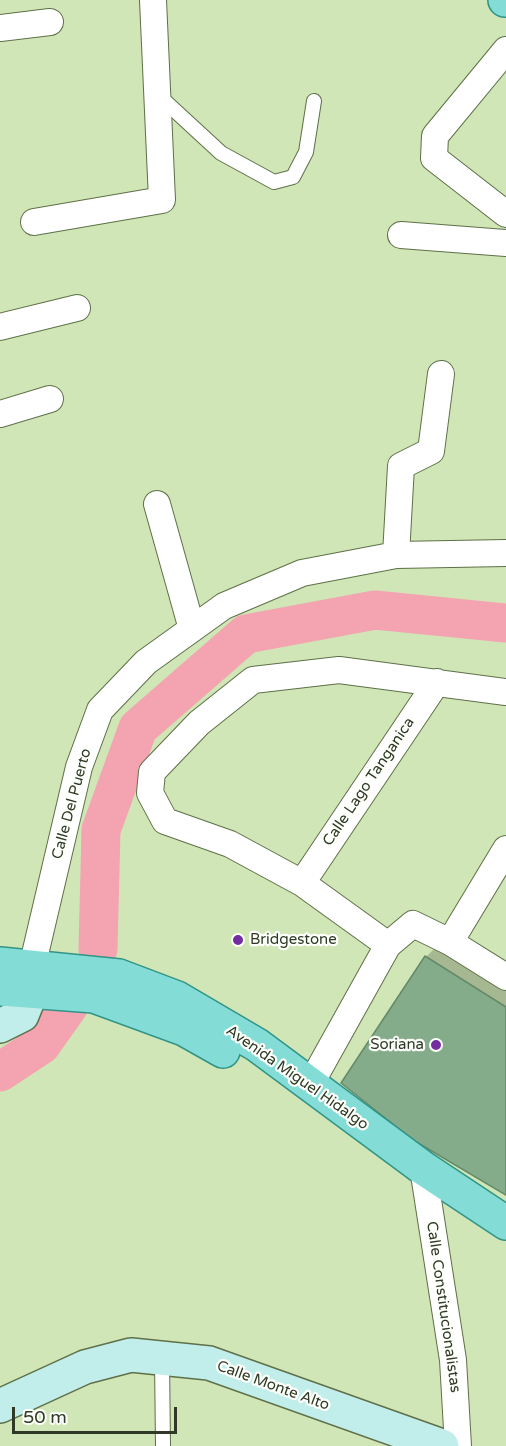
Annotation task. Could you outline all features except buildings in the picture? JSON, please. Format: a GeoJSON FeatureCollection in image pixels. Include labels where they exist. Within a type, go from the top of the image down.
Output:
{"type":"FeatureCollection","features":[{"type":"Feature","properties":{"kind":"main road","name":"Avenida Miguel Hidalgo"},"geometry":{"type":"LineString","coordinates":[[0,989],[18,968]]}},
{"type":"Feature","properties":{"kind":"main road","name":"Avenida Miguel Hidalgo"},"geometry":{"type":"LineString","coordinates":[[18,968],[119,976],[177,998],[257,1045],[310,1085],[506,1246]]}},
{"type":"Feature","properties":{"kind":"main road","name":"Avenida Miguel Hidalgo"},"geometry":{"type":"LineString","coordinates":[[18,968],[184,1029],[257,1069],[425,1181],[506,1223]]}},
{"type":"Feature","properties":{"kind":"street"},"geometry":{"type":"LineString","coordinates":[[34,222],[162,200],[153,0]]}},
{"type":"Feature","properties":{"kind":"street"},"geometry":{"type":"LineString","coordinates":[[0,28],[50,22]]}},
{"type":"Feature","properties":{"kind":"street"},"geometry":{"type":"LineString","coordinates":[[506,50],[435,136],[434,158],[506,214]]}},
{"type":"Feature","properties":{"kind":"street"},"geometry":{"type":"LineString","coordinates":[[401,235],[506,243]]}},
{"type":"Feature","properties":{"kind":"street"},"geometry":{"type":"LineString","coordinates":[[0,327],[76,308]]}},
{"type":"Feature","properties":{"kind":"street"},"geometry":{"type":"LineString","coordinates":[[396,555],[401,466],[432,451],[441,374]]}},
{"type":"Feature","properties":{"kind":"street"},"geometry":{"type":"LineString","coordinates":[[0,414],[50,399]]}},
{"type":"Feature","properties":{"kind":"street"},"geometry":{"type":"LineString","coordinates":[[158,504],[192,630]]}},
{"type":"Feature","properties":{"kind":"street","name":"Calle Del Puerto"},"geometry":{"type":"LineString","coordinates":[[18,968],[79,767],[100,710],[146,662],[224,606],[302,573],[396,555],[506,553]]}},
{"type":"Feature","properties":{"kind":"street"},"geometry":{"type":"LineString","coordinates":[[388,945],[302,883],[230,844],[165,821],[150,793],[152,772],[199,723],[253,680],[339,670],[506,692]]}},
{"type":"Feature","properties":{"kind":"street","name":"Calle Lago Tanganica"},"geometry":{"type":"LineString","coordinates":[[302,883],[437,682]]}},
{"type":"Feature","properties":{"kind":"street"},"geometry":{"type":"LineString","coordinates":[[450,942],[506,849]]}},
{"type":"Feature","properties":{"kind":"street"},"geometry":{"type":"LineString","coordinates":[[310,1085],[388,945],[413,924],[450,942],[506,977]]}},
{"type":"Feature","properties":{"kind":"street"},"geometry":{"type":"LineString","coordinates":[[0,1026],[22,1015],[18,968]]}},
{"type":"Feature","properties":{"kind":"street","name":"Calle Constitucionalistas"},"geometry":{"type":"LineString","coordinates":[[425,1181],[453,1360],[458,1446]]}},
{"type":"Feature","properties":{"kind":"street","name":"Calle Monte Alto"},"geometry":{"type":"LineString","coordinates":[[0,1406],[85,1367],[131,1355],[209,1363],[442,1446]]}},
{"type":"Feature","properties":{"kind":"lane"},"geometry":{"type":"LineString","coordinates":[[157,94],[221,153],[274,182],[292,177],[306,152],[314,101]]}},
{"type":"Feature","properties":{"kind":"lane"},"geometry":{"type":"LineString","coordinates":[[162,1358],[163,1446]]}},
{"type":"Feature","properties":{"kind":"waterway"},"geometry":{"type":"LineString","coordinates":[[98,949],[101,830],[138,728],[246,634],[375,610],[506,623]]}},
{"type":"Feature","properties":{"kind":"waterway"},"geometry":{"type":"LineString","coordinates":[[0,1072],[41,1045],[68,1007]]}},
{"type":"Feature","properties":{"kind":"place","name":"Bridgestone"},"geometry":{"type":"Point","coordinates":[238,940]}},
{"type":"Feature","properties":{"kind":"place","name":"Soriana"},"geometry":{"type":"Point","coordinates":[436,1045]}}]}
